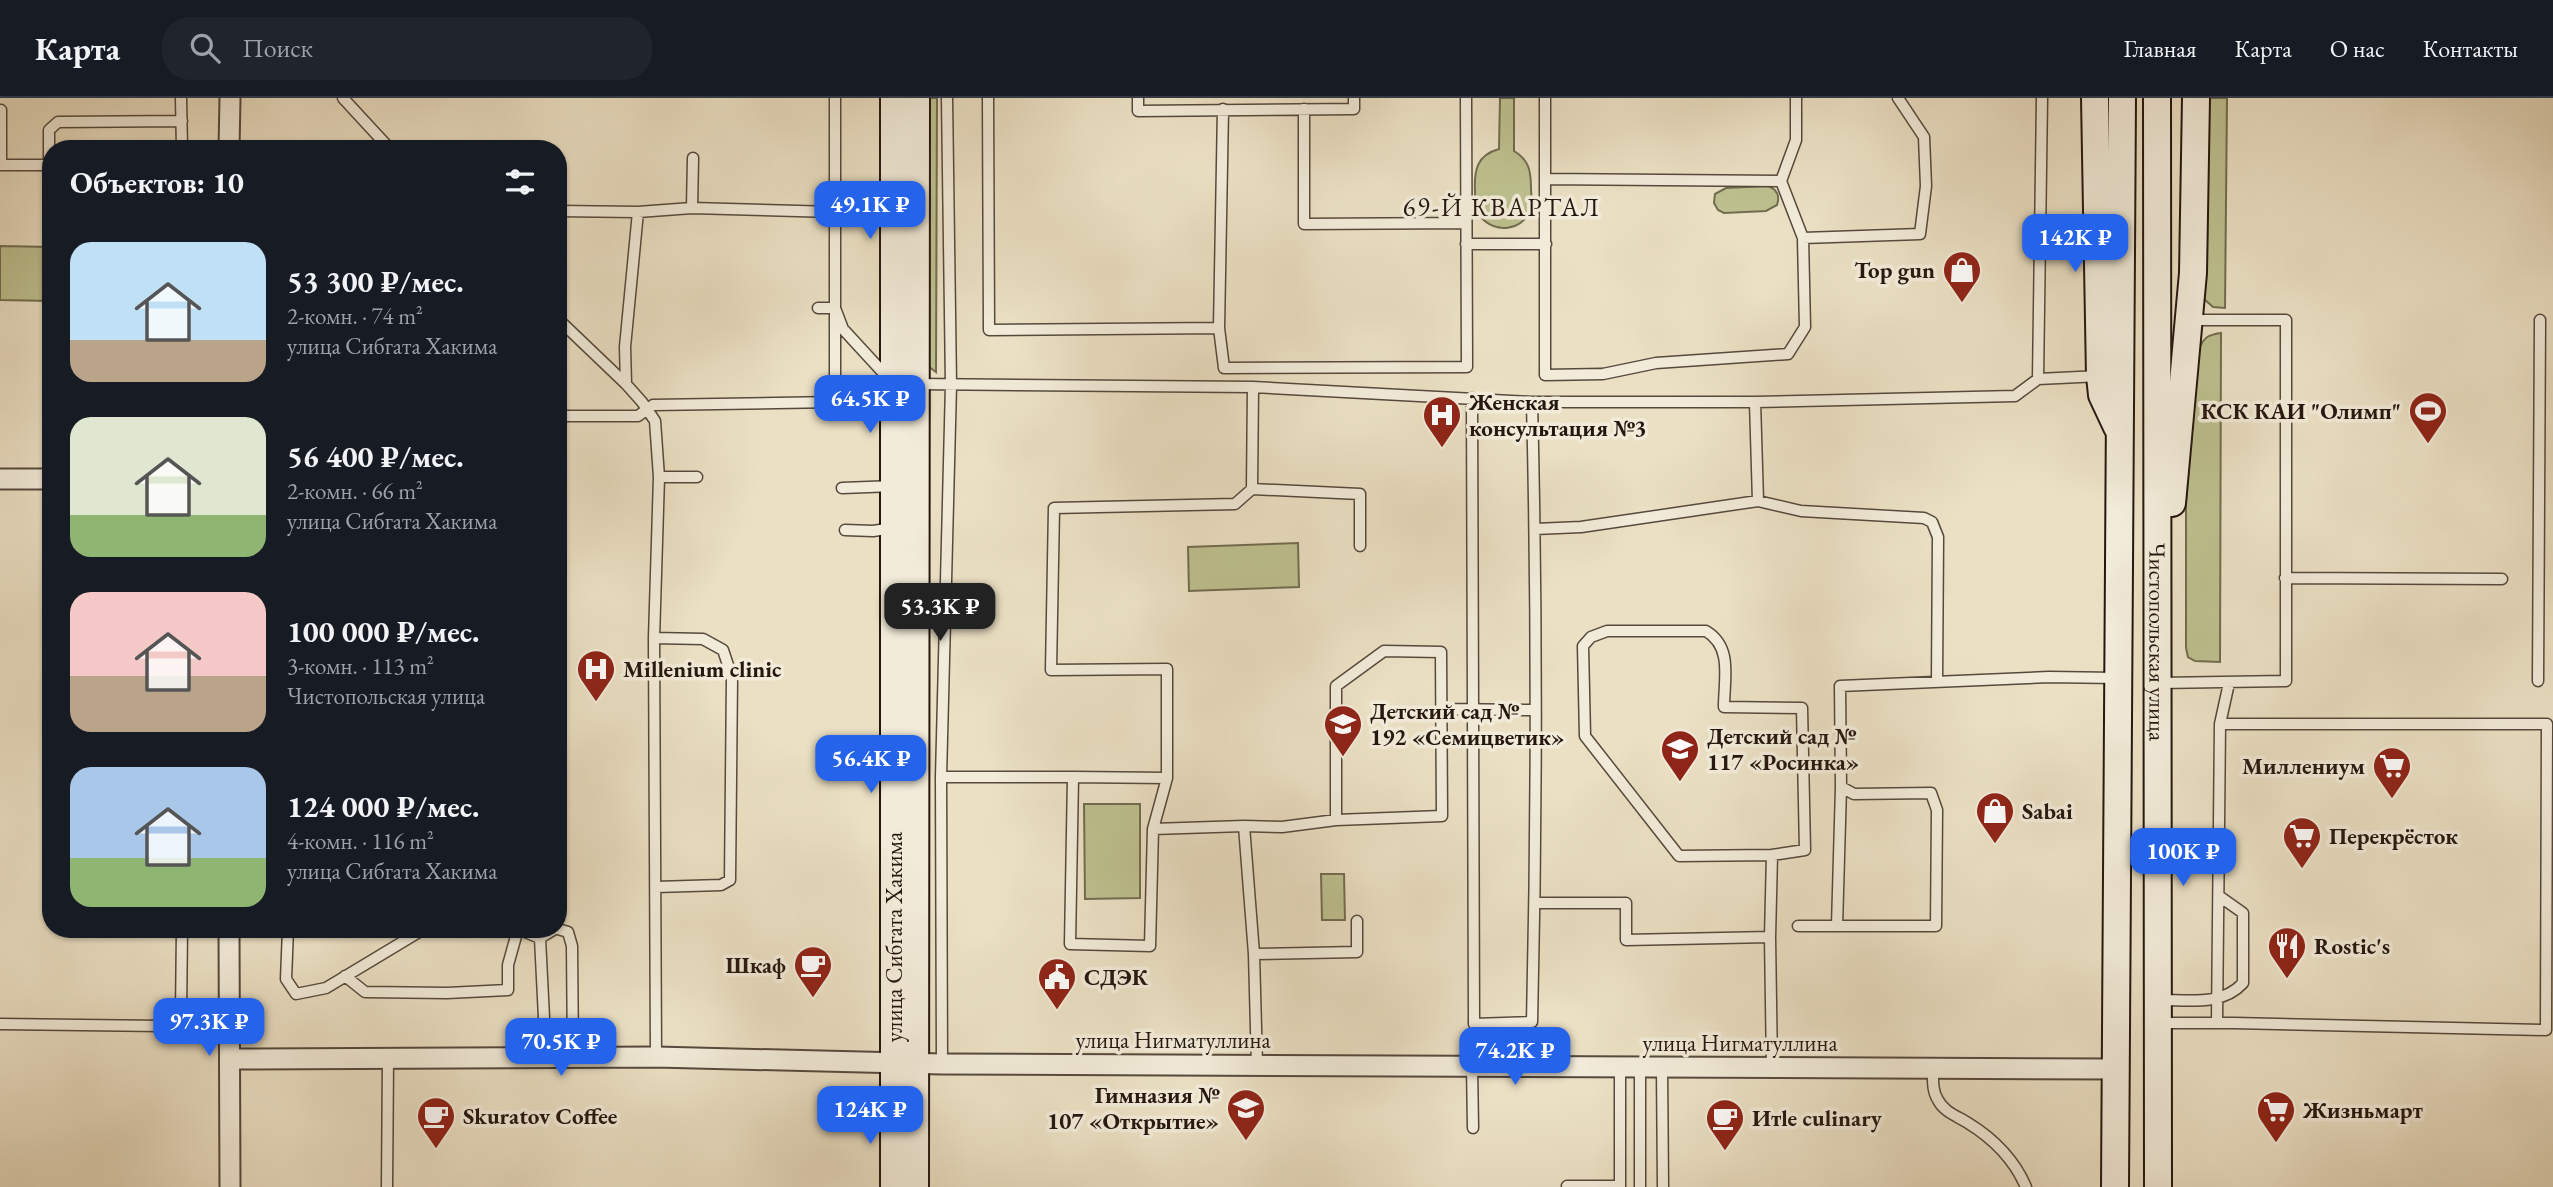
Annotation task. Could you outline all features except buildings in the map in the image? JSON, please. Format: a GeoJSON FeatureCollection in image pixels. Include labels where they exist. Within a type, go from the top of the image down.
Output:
{"type":"FeatureCollection","features":[{"type":"Feature","properties":{"kind":"main road","name":"улица Сибгата Хакима"},"geometry":{"type":"LineString","coordinates":[[894,98],[905,384],[917,1064],[915,1187]]}},
{"type":"Feature","properties":{"kind":"main road","name":"улица Сибгата Хакима"},"geometry":{"type":"LineString","coordinates":[[894,1187],[917,1064],[895,1013],[893,528],[894,486],[905,384],[916,98]]}},
{"type":"Feature","properties":{"kind":"main road"},"geometry":{"type":"LineString","coordinates":[[2095,98],[2100,376],[2102,395],[2121,435]]}},
{"type":"Feature","properties":{"kind":"main road","name":"Чистопольская улица"},"geometry":{"type":"LineString","coordinates":[[2115,1187],[2122,98]]}},
{"type":"Feature","properties":{"kind":"main road","name":"Чистопольская улица"},"geometry":{"type":"LineString","coordinates":[[2157,98],[2158,1187]]}},
{"type":"Feature","properties":{"kind":"main road"},"geometry":{"type":"LineString","coordinates":[[2158,587],[2174,486],[2190,320],[2197,192],[2196,98]]}},
{"type":"Feature","properties":{"kind":"street"},"geometry":{"type":"LineString","coordinates":[[229,140],[230,98]]}},
{"type":"Feature","properties":{"kind":"street"},"geometry":{"type":"LineString","coordinates":[[0,479],[42,479]]}},
{"type":"Feature","properties":{"kind":"street"},"geometry":{"type":"LineString","coordinates":[[229,938],[230,1187]]}},
{"type":"Feature","properties":{"kind":"street","name":"улица Нигматуллина"},"geometry":{"type":"LineString","coordinates":[[230,1059],[656,1058],[917,1064],[2116,1069]]}},
{"type":"Feature","properties":{"kind":"lane"},"geometry":{"type":"LineString","coordinates":[[181,98],[182,140]]}},
{"type":"Feature","properties":{"kind":"lane"},"geometry":{"type":"LineString","coordinates":[[343,98],[382,140]]}},
{"type":"Feature","properties":{"kind":"lane"},"geometry":{"type":"LineString","coordinates":[[567,416],[638,416],[653,405],[835,402],[835,98]]}},
{"type":"Feature","properties":{"kind":"lane"},"geometry":{"type":"LineString","coordinates":[[917,1064],[941,777],[951,385],[947,98]]}},
{"type":"Feature","properties":{"kind":"lane"},"geometry":{"type":"LineString","coordinates":[[988,98],[989,330],[1219,328]]}},
{"type":"Feature","properties":{"kind":"lane"},"geometry":{"type":"LineString","coordinates":[[1138,98],[1138,111],[1354,109],[1354,98]]}},
{"type":"Feature","properties":{"kind":"lane"},"geometry":{"type":"LineString","coordinates":[[1223,109],[1219,328],[1224,368],[1467,367],[1466,98]]}},
{"type":"Feature","properties":{"kind":"lane"},"geometry":{"type":"LineString","coordinates":[[1545,98],[1545,375],[1603,374],[1656,363],[1788,354],[1805,327],[1803,238],[1781,181],[1796,140],[1796,98]]}},
{"type":"Feature","properties":{"kind":"lane"},"geometry":{"type":"LineString","coordinates":[[1803,238],[1920,234],[1926,186],[1924,137],[1898,98]]}},
{"type":"Feature","properties":{"kind":"lane"},"geometry":{"type":"LineString","coordinates":[[2038,379],[2042,98]]}},
{"type":"Feature","properties":{"kind":"lane"},"geometry":{"type":"LineString","coordinates":[[1304,109],[1304,223],[1466,223]]}},
{"type":"Feature","properties":{"kind":"lane"},"geometry":{"type":"LineString","coordinates":[[1,110],[1,165],[42,165]]}},
{"type":"Feature","properties":{"kind":"lane"},"geometry":{"type":"LineString","coordinates":[[49,140],[49,130],[58,122],[182,121]]}},
{"type":"Feature","properties":{"kind":"lane"},"geometry":{"type":"LineString","coordinates":[[692,208],[693,158]]}},
{"type":"Feature","properties":{"kind":"lane"},"geometry":{"type":"LineString","coordinates":[[1545,179],[1781,181]]}},
{"type":"Feature","properties":{"kind":"lane"},"geometry":{"type":"LineString","coordinates":[[567,211],[638,212],[692,208],[833,212]]}},
{"type":"Feature","properties":{"kind":"lane"},"geometry":{"type":"LineString","coordinates":[[626,384],[625,346],[638,212]]}},
{"type":"Feature","properties":{"kind":"lane"},"geometry":{"type":"LineString","coordinates":[[1466,244],[1545,244]]}},
{"type":"Feature","properties":{"kind":"lane"},"geometry":{"type":"LineString","coordinates":[[818,308],[835,308]]}},
{"type":"Feature","properties":{"kind":"lane"},"geometry":{"type":"LineString","coordinates":[[835,308],[843,328],[905,384],[1253,387],[1532,402],[1755,402],[2015,396],[2038,379],[2100,376]]}},
{"type":"Feature","properties":{"kind":"lane"},"geometry":{"type":"LineString","coordinates":[[2156,683],[2286,681],[2286,320],[2190,320]]}},
{"type":"Feature","properties":{"kind":"lane"},"geometry":{"type":"LineString","coordinates":[[2538,681],[2540,320]]}},
{"type":"Feature","properties":{"kind":"lane"},"geometry":{"type":"LineString","coordinates":[[567,328],[626,384],[655,421],[659,477],[654,638],[656,1058]]}},
{"type":"Feature","properties":{"kind":"lane"},"geometry":{"type":"LineString","coordinates":[[1252,489],[1253,387]]}},
{"type":"Feature","properties":{"kind":"lane"},"geometry":{"type":"LineString","coordinates":[[1472,398],[1475,1024],[1532,1022],[1535,903],[1535,529],[1532,402]]}},
{"type":"Feature","properties":{"kind":"lane"},"geometry":{"type":"LineString","coordinates":[[1755,402],[1758,501]]}},
{"type":"Feature","properties":{"kind":"lane"},"geometry":{"type":"LineString","coordinates":[[659,477],[697,477]]}},
{"type":"Feature","properties":{"kind":"lane"},"geometry":{"type":"LineString","coordinates":[[842,488],[894,486]]}},
{"type":"Feature","properties":{"kind":"lane"},"geometry":{"type":"LineString","coordinates":[[1073,777],[1070,944],[1150,946],[1153,829],[1167,778],[1167,669],[1051,670],[1054,508],[1235,504],[1252,489],[1360,494],[1360,546]]}},
{"type":"Feature","properties":{"kind":"lane"},"geometry":{"type":"LineString","coordinates":[[1535,529],[1581,527],[1758,501],[1801,511],[1924,518],[1932,522],[1938,537],[1937,681]]}},
{"type":"Feature","properties":{"kind":"lane"},"geometry":{"type":"LineString","coordinates":[[845,530],[873,531],[893,528]]}},
{"type":"Feature","properties":{"kind":"lane"},"geometry":{"type":"LineString","coordinates":[[2285,578],[2502,579]]}},
{"type":"Feature","properties":{"kind":"lane"},"geometry":{"type":"LineString","coordinates":[[1607,631],[1706,631],[1716,637],[1724,649],[1724,707],[1802,708],[1805,850],[1772,855],[1679,856],[1585,736],[1583,646],[1591,637],[1607,631]]}},
{"type":"Feature","properties":{"kind":"lane"},"geometry":{"type":"LineString","coordinates":[[654,638],[703,639],[723,650],[732,677],[730,880],[721,886],[656,887]]}},
{"type":"Feature","properties":{"kind":"lane"},"geometry":{"type":"LineString","coordinates":[[1153,829],[1282,827],[1336,820],[1442,816],[1441,652],[1384,651],[1336,686],[1336,820]]}},
{"type":"Feature","properties":{"kind":"lane"},"geometry":{"type":"LineString","coordinates":[[1837,926],[1841,787],[1840,685],[2118,678]]}},
{"type":"Feature","properties":{"kind":"lane"},"geometry":{"type":"LineString","coordinates":[[2217,1023],[2220,723],[2229,683]]}},
{"type":"Feature","properties":{"kind":"lane"},"geometry":{"type":"LineString","coordinates":[[1443,709],[1535,710]]}},
{"type":"Feature","properties":{"kind":"lane"},"geometry":{"type":"LineString","coordinates":[[2159,1012],[2217,1023],[2546,1030],[2547,724],[2220,723]]}},
{"type":"Feature","properties":{"kind":"lane"},"geometry":{"type":"LineString","coordinates":[[941,777],[1167,778]]}},
{"type":"Feature","properties":{"kind":"lane"},"geometry":{"type":"LineString","coordinates":[[1798,926],[1936,926],[1937,810],[1931,793],[1854,794],[1841,787]]}},
{"type":"Feature","properties":{"kind":"lane"},"geometry":{"type":"LineString","coordinates":[[1244,826],[1254,954],[1257,1065]]}},
{"type":"Feature","properties":{"kind":"lane"},"geometry":{"type":"LineString","coordinates":[[1772,855],[1772,1068]]}},
{"type":"Feature","properties":{"kind":"lane"},"geometry":{"type":"LineString","coordinates":[[2159,1012],[2218,1000],[2235,992],[2243,983],[2244,913],[2219,896]]}},
{"type":"Feature","properties":{"kind":"lane"},"geometry":{"type":"LineString","coordinates":[[1535,903],[1626,903],[1626,940],[1770,937]]}},
{"type":"Feature","properties":{"kind":"lane"},"geometry":{"type":"LineString","coordinates":[[1254,954],[1357,953],[1357,921]]}},
{"type":"Feature","properties":{"kind":"lane"},"geometry":{"type":"LineString","coordinates":[[567,932],[572,946],[573,1058]]}},
{"type":"Feature","properties":{"kind":"lane"},"geometry":{"type":"LineString","coordinates":[[0,1024],[162,1026],[181,1014],[182,938]]}},
{"type":"Feature","properties":{"kind":"lane"},"geometry":{"type":"LineString","coordinates":[[288,938],[286,979],[296,994],[326,988],[409,938]]}},
{"type":"Feature","properties":{"kind":"lane"},"geometry":{"type":"LineString","coordinates":[[345,976],[365,992],[447,993],[508,990],[508,965],[516,938]]}},
{"type":"Feature","properties":{"kind":"lane"},"geometry":{"type":"LineString","coordinates":[[540,938],[546,1059]]}},
{"type":"Feature","properties":{"kind":"lane"},"geometry":{"type":"LineString","coordinates":[[1496,1066],[1497,1024]]}},
{"type":"Feature","properties":{"kind":"lane"},"geometry":{"type":"LineString","coordinates":[[387,1187],[388,1059]]}},
{"type":"Feature","properties":{"kind":"lane"},"geometry":{"type":"LineString","coordinates":[[1472,1066],[1473,1128]]}},
{"type":"Feature","properties":{"kind":"lane"},"geometry":{"type":"LineString","coordinates":[[1567,1186],[1620,1186],[1620,1067]]}},
{"type":"Feature","properties":{"kind":"lane"},"geometry":{"type":"LineString","coordinates":[[1640,1067],[1640,1187]]}},
{"type":"Feature","properties":{"kind":"lane"},"geometry":{"type":"LineString","coordinates":[[1662,1067],[1662,1187]]}},
{"type":"Feature","properties":{"kind":"lane"},"geometry":{"type":"LineString","coordinates":[[1933,1068],[1935,1095],[1941,1105],[2000,1147],[2015,1166],[2026,1187]]}},
{"type":"Feature","properties":{"kind":"green space"},"geometry":{"type":"Polygon","coordinates":[[[929,98],[937,98],[936,372],[928,366],[929,98]]]}},
{"type":"Feature","properties":{"kind":"green space"},"geometry":{"type":"Polygon","coordinates":[[[1500,98],[1514,98],[1514,151],[1526,162],[1531,182],[1530,210],[1521,222],[1508,228],[1493,226],[1481,217],[1475,198],[1478,164],[1486,155],[1499,149],[1500,98]]]}},
{"type":"Feature","properties":{"kind":"green space"},"geometry":{"type":"Polygon","coordinates":[[[2209,98],[2227,98],[2225,308],[2213,307],[2204,299],[2209,98]]]}},
{"type":"Feature","properties":{"kind":"green space"},"geometry":{"type":"Polygon","coordinates":[[[1768,186],[1776,191],[1778,199],[1777,205],[1766,211],[1724,213],[1718,210],[1714,203],[1715,194],[1726,188],[1768,186]]]}},
{"type":"Feature","properties":{"kind":"green space"},"geometry":{"type":"Polygon","coordinates":[[[0,246],[42,247],[42,301],[0,300],[0,246]]]}},
{"type":"Feature","properties":{"kind":"green space"},"geometry":{"type":"Polygon","coordinates":[[[2221,333],[2220,662],[2195,661],[2188,657],[2186,648],[2186,503],[2199,349],[2207,337],[2221,333]]]}},
{"type":"Feature","properties":{"kind":"green space"},"geometry":{"type":"Polygon","coordinates":[[[1298,543],[1299,587],[1189,591],[1188,547],[1298,543]]]}},
{"type":"Feature","properties":{"kind":"green space"},"geometry":{"type":"Polygon","coordinates":[[[1084,804],[1140,804],[1140,898],[1085,899],[1084,804]]]}},
{"type":"Feature","properties":{"kind":"green space"},"geometry":{"type":"Polygon","coordinates":[[[1321,874],[1344,874],[1345,920],[1322,920],[1321,874]]]}},
{"type":"Feature","properties":{"kind":"place","name":"Top gun"},"geometry":{"type":"Point","coordinates":[1962,304]}},
{"type":"Feature","properties":{"kind":"place","name":"КСК КАИ \"Олимп\""},"geometry":{"type":"Point","coordinates":[2428,445]}},
{"type":"Feature","properties":{"kind":"place","name":"Женская консультация №3"},"geometry":{"type":"Point","coordinates":[1442,449]}},
{"type":"Feature","properties":{"kind":"place","name":"Millenium clinic"},"geometry":{"type":"Point","coordinates":[596,703]}},
{"type":"Feature","properties":{"kind":"place","name":"Детский сад № 192 «Семицветик»"},"geometry":{"type":"Point","coordinates":[1343,758]}},
{"type":"Feature","properties":{"kind":"place","name":"Детский сад № 117 «Росинка»"},"geometry":{"type":"Point","coordinates":[1680,783]}},
{"type":"Feature","properties":{"kind":"place","name":"Миллениум"},"geometry":{"type":"Point","coordinates":[2392,800]}},
{"type":"Feature","properties":{"kind":"place","name":"Sabai"},"geometry":{"type":"Point","coordinates":[1995,845]}},
{"type":"Feature","properties":{"kind":"place","name":"Перекрёсток"},"geometry":{"type":"Point","coordinates":[2302,870]}},
{"type":"Feature","properties":{"kind":"place","name":"Rostiс's"},"geometry":{"type":"Point","coordinates":[2287,980]}},
{"type":"Feature","properties":{"kind":"place","name":"Шкаф"},"geometry":{"type":"Point","coordinates":[813,999]}},
{"type":"Feature","properties":{"kind":"place","name":"СДЭК"},"geometry":{"type":"Point","coordinates":[1057,1011]}},
{"type":"Feature","properties":{"kind":"place","name":"Гимназия № 107 «Открытие»"},"geometry":{"type":"Point","coordinates":[1246,1142]}},
{"type":"Feature","properties":{"kind":"place","name":"Жизньмарт"},"geometry":{"type":"Point","coordinates":[2276,1144]}},
{"type":"Feature","properties":{"kind":"place","name":"Skuratov Coffee"},"geometry":{"type":"Point","coordinates":[436,1150]}},
{"type":"Feature","properties":{"kind":"place","name":"Итle culinary"},"geometry":{"type":"Point","coordinates":[1725,1152]}},
{"type":"Feature","properties":{"kind":"district","name":"69-Й КВАРТАЛ"},"geometry":{"type":"Point","coordinates":[1502,207]}}]}
